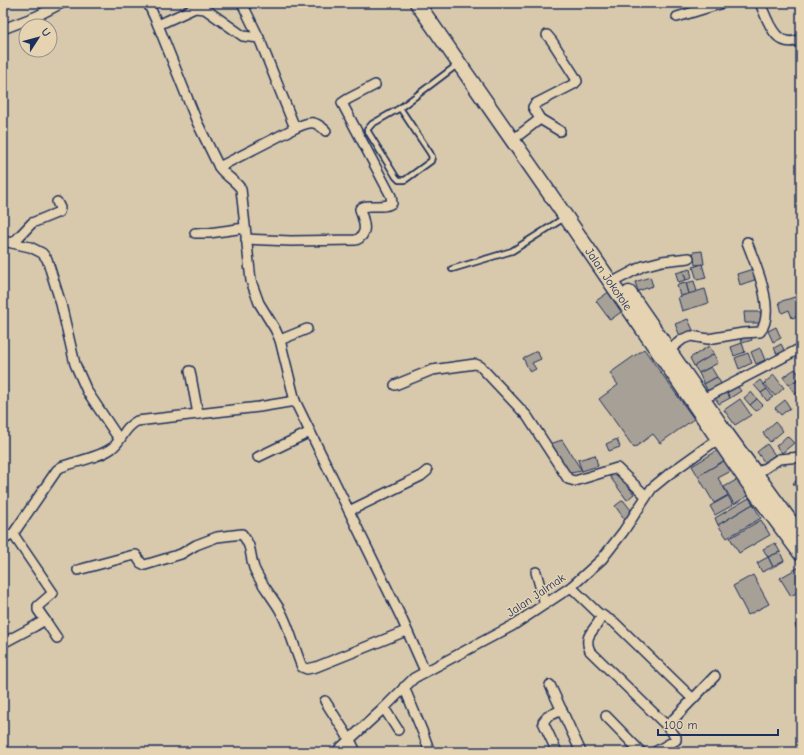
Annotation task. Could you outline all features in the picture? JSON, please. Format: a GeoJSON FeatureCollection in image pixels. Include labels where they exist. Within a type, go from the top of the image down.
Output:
{"type":"FeatureCollection","features":[{"type":"Feature","properties":{"kind":"highway","name":"Jalan Jokotole"},"geometry":{"type":"LineString","coordinates":[[416,3],[566,217],[615,281]]}},
{"type":"Feature","properties":{"kind":"highway","name":"Jalan Jokotole"},"geometry":{"type":"LineString","coordinates":[[428,3],[519,135],[615,281],[723,436],[756,474],[801,536]]}},
{"type":"Feature","properties":{"kind":"highway","name":"Jalan Jokotole"},"geometry":{"type":"LineString","coordinates":[[646,325],[669,350],[703,399],[747,481],[801,554]]}},
{"type":"Feature","properties":{"kind":"street"},"geometry":{"type":"LineString","coordinates":[[42,3],[46,12]]}},
{"type":"Feature","properties":{"kind":"street"},"geometry":{"type":"LineString","coordinates":[[3,29],[46,12],[62,3]]}},
{"type":"Feature","properties":{"kind":"street"},"geometry":{"type":"LineString","coordinates":[[148,3],[197,122],[223,164],[224,174],[234,180],[241,190],[252,281],[259,303],[280,340],[295,401],[425,671]]}},
{"type":"Feature","properties":{"kind":"street"},"geometry":{"type":"LineString","coordinates":[[242,3],[259,38],[295,128]]}},
{"type":"Feature","properties":{"kind":"street"},"geometry":{"type":"LineString","coordinates":[[677,17],[723,3]]}},
{"type":"Feature","properties":{"kind":"street"},"geometry":{"type":"LineString","coordinates":[[760,3],[776,36],[782,41],[786,42],[796,42],[801,39]]}},
{"type":"Feature","properties":{"kind":"street"},"geometry":{"type":"LineString","coordinates":[[158,25],[195,8],[199,8],[205,9],[243,36],[259,38]]}},
{"type":"Feature","properties":{"kind":"street"},"geometry":{"type":"LineString","coordinates":[[546,36],[552,41],[577,80],[574,84],[535,104],[533,107],[540,119],[560,131]]}},
{"type":"Feature","properties":{"kind":"street"},"geometry":{"type":"LineString","coordinates":[[246,239],[291,241],[356,240],[364,235],[365,229],[360,209],[361,207],[381,207],[392,203],[391,196],[342,103],[375,85]]}},
{"type":"Feature","properties":{"kind":"street"},"geometry":{"type":"LineString","coordinates":[[519,135],[540,119]]}},
{"type":"Feature","properties":{"kind":"street"},"geometry":{"type":"LineString","coordinates":[[223,164],[295,128],[312,122],[317,123],[326,131]]}},
{"type":"Feature","properties":{"kind":"street"},"geometry":{"type":"LineString","coordinates":[[13,243],[32,223],[60,212],[57,202]]}},
{"type":"Feature","properties":{"kind":"street"},"geometry":{"type":"LineString","coordinates":[[195,233],[209,233],[245,228]]}},
{"type":"Feature","properties":{"kind":"street"},"geometry":{"type":"LineString","coordinates":[[3,241],[30,247],[42,253],[47,259],[61,304],[75,364],[87,391],[119,439]]}},
{"type":"Feature","properties":{"kind":"street"},"geometry":{"type":"LineString","coordinates":[[669,350],[683,339],[691,336],[708,339],[760,332],[764,327],[766,314],[762,283],[747,242]]}},
{"type":"Feature","properties":{"kind":"street"},"geometry":{"type":"LineString","coordinates":[[615,281],[643,266],[667,260],[689,258]]}},
{"type":"Feature","properties":{"kind":"street"},"geometry":{"type":"LineString","coordinates":[[280,340],[307,329]]}},
{"type":"Feature","properties":{"kind":"street"},"geometry":{"type":"LineString","coordinates":[[703,399],[801,348]]}},
{"type":"Feature","properties":{"kind":"street"},"geometry":{"type":"LineString","coordinates":[[395,385],[432,370],[475,364],[480,366],[527,416],[568,478],[574,481],[617,468],[646,496]]}},
{"type":"Feature","properties":{"kind":"street"},"geometry":{"type":"LineString","coordinates":[[190,371],[198,414]]}},
{"type":"Feature","properties":{"kind":"street"},"geometry":{"type":"LineString","coordinates":[[3,540],[13,534],[57,470],[61,467],[103,453],[111,448],[128,428],[137,421],[259,407],[295,401]]}},
{"type":"Feature","properties":{"kind":"street"},"geometry":{"type":"LineString","coordinates":[[258,457],[310,432]]}},
{"type":"Feature","properties":{"kind":"street","name":"Jalan Jalmak"},"geometry":{"type":"LineString","coordinates":[[336,752],[414,678],[512,626],[571,587],[602,559],[623,532],[652,488],[669,474],[723,436]]}},
{"type":"Feature","properties":{"kind":"street"},"geometry":{"type":"LineString","coordinates":[[756,474],[779,459],[801,457]]}},
{"type":"Feature","properties":{"kind":"street"},"geometry":{"type":"LineString","coordinates":[[349,511],[421,476],[427,471]]}},
{"type":"Feature","properties":{"kind":"street"},"geometry":{"type":"LineString","coordinates":[[13,534],[53,591],[52,594],[38,606],[38,610],[57,638]]}},
{"type":"Feature","properties":{"kind":"street"},"geometry":{"type":"LineString","coordinates":[[78,570],[136,555],[141,563],[145,565],[181,554],[189,548],[217,537],[242,534],[249,543],[254,567],[262,584],[280,609],[286,622],[302,667],[307,669],[316,667],[406,631]]}},
{"type":"Feature","properties":{"kind":"street"},"geometry":{"type":"LineString","coordinates":[[536,572],[545,604]]}},
{"type":"Feature","properties":{"kind":"street"},"geometry":{"type":"LineString","coordinates":[[571,587],[594,610],[615,623],[693,699]]}},
{"type":"Feature","properties":{"kind":"street"},"geometry":{"type":"LineString","coordinates":[[602,615],[600,622],[586,643],[590,651],[667,726],[676,737],[676,740],[655,752]]}},
{"type":"Feature","properties":{"kind":"street"},"geometry":{"type":"LineString","coordinates":[[3,643],[45,620]]}},
{"type":"Feature","properties":{"kind":"street"},"geometry":{"type":"LineString","coordinates":[[667,726],[715,676]]}},
{"type":"Feature","properties":{"kind":"street"},"geometry":{"type":"LineString","coordinates":[[550,685],[581,752]]}},
{"type":"Feature","properties":{"kind":"street"},"geometry":{"type":"LineString","coordinates":[[404,688],[430,752]]}},
{"type":"Feature","properties":{"kind":"street"},"geometry":{"type":"LineString","coordinates":[[325,701],[356,752]]}},
{"type":"Feature","properties":{"kind":"street"},"geometry":{"type":"LineString","coordinates":[[384,708],[398,730]]}},
{"type":"Feature","properties":{"kind":"street"},"geometry":{"type":"LineString","coordinates":[[557,752],[543,722],[548,716],[562,710]]}},
{"type":"Feature","properties":{"kind":"street"},"geometry":{"type":"LineString","coordinates":[[606,716],[641,752]]}},
{"type":"Feature","properties":{"kind":"lane"},"geometry":{"type":"LineString","coordinates":[[400,108],[432,157],[431,161],[402,181],[396,177],[367,130],[372,124],[400,108],[459,64]]}},
{"type":"Feature","properties":{"kind":"lane"},"geometry":{"type":"LineString","coordinates":[[452,269],[512,251],[566,217]]}},
{"type":"Feature","properties":{"kind":"building"},"geometry":{"type":"Polygon","coordinates":[[[702,251],[704,264],[695,265],[693,252],[702,251]]]}},
{"type":"Feature","properties":{"kind":"building"},"geometry":{"type":"Polygon","coordinates":[[[702,264],[706,278],[697,280],[693,267],[702,264]]]}},
{"type":"Feature","properties":{"kind":"building"},"geometry":{"type":"Polygon","coordinates":[[[690,269],[692,278],[686,280],[683,271],[690,269]]]}},
{"type":"Feature","properties":{"kind":"building"},"geometry":{"type":"Polygon","coordinates":[[[753,269],[757,279],[740,285],[737,274],[753,269]]]}},
{"type":"Feature","properties":{"kind":"building"},"geometry":{"type":"Polygon","coordinates":[[[683,271],[686,280],[678,282],[676,273],[683,271]]]}},
{"type":"Feature","properties":{"kind":"building"},"geometry":{"type":"Polygon","coordinates":[[[650,277],[653,286],[638,291],[635,282],[650,277]]]}},
{"type":"Feature","properties":{"kind":"building"},"geometry":{"type":"Polygon","coordinates":[[[694,281],[697,292],[689,294],[686,283],[694,281]]]}},
{"type":"Feature","properties":{"kind":"building"},"geometry":{"type":"Polygon","coordinates":[[[686,283],[689,294],[680,296],[677,285],[686,283]]]}},
{"type":"Feature","properties":{"kind":"building"},"geometry":{"type":"Polygon","coordinates":[[[705,289],[709,303],[682,311],[678,297],[705,289]]]}},
{"type":"Feature","properties":{"kind":"building"},"geometry":{"type":"Polygon","coordinates":[[[610,291],[624,310],[610,320],[596,301],[610,291]]]}},
{"type":"Feature","properties":{"kind":"building"},"geometry":{"type":"Polygon","coordinates":[[[801,295],[801,315],[792,318],[789,310],[782,313],[779,302],[801,295]]]}},
{"type":"Feature","properties":{"kind":"building"},"geometry":{"type":"Polygon","coordinates":[[[744,312],[761,312],[761,323],[745,323],[744,312]]]}},
{"type":"Feature","properties":{"kind":"building"},"geometry":{"type":"Polygon","coordinates":[[[688,319],[693,330],[680,336],[675,324],[688,319]]]}},
{"type":"Feature","properties":{"kind":"building"},"geometry":{"type":"Polygon","coordinates":[[[776,327],[781,338],[773,342],[768,331],[776,327]]]}},
{"type":"Feature","properties":{"kind":"building"},"geometry":{"type":"Polygon","coordinates":[[[750,333],[752,340],[742,343],[740,336],[750,333]]]}},
{"type":"Feature","properties":{"kind":"building"},"geometry":{"type":"Polygon","coordinates":[[[742,343],[745,352],[734,356],[731,347],[742,343]]]}},
{"type":"Feature","properties":{"kind":"building"},"geometry":{"type":"Polygon","coordinates":[[[781,344],[787,355],[779,358],[774,348],[781,344]]]}},
{"type":"Feature","properties":{"kind":"building"},"geometry":{"type":"Polygon","coordinates":[[[709,346],[714,354],[694,366],[690,358],[709,346]]]}},
{"type":"Feature","properties":{"kind":"building"},"geometry":{"type":"Polygon","coordinates":[[[760,348],[765,360],[756,364],[751,352],[760,348]]]}},
{"type":"Feature","properties":{"kind":"building"},"geometry":{"type":"Polygon","coordinates":[[[644,349],[694,419],[660,443],[653,434],[634,448],[599,399],[618,385],[610,373],[644,349]]]}},
{"type":"Feature","properties":{"kind":"building"},"geometry":{"type":"Polygon","coordinates":[[[537,351],[541,359],[532,363],[536,369],[530,372],[523,358],[537,351]]]}},
{"type":"Feature","properties":{"kind":"building"},"geometry":{"type":"Polygon","coordinates":[[[748,353],[752,363],[739,369],[735,358],[748,353]]]}},
{"type":"Feature","properties":{"kind":"building"},"geometry":{"type":"Polygon","coordinates":[[[714,354],[718,363],[699,373],[694,366],[714,354]]]}},
{"type":"Feature","properties":{"kind":"building"},"geometry":{"type":"Polygon","coordinates":[[[711,367],[717,377],[704,384],[699,373],[711,367]]]}},
{"type":"Feature","properties":{"kind":"building"},"geometry":{"type":"Polygon","coordinates":[[[795,369],[801,377],[789,385],[783,377],[795,369]]]}},
{"type":"Feature","properties":{"kind":"building"},"geometry":{"type":"Polygon","coordinates":[[[774,375],[784,388],[775,396],[764,383],[774,375]]]}},
{"type":"Feature","properties":{"kind":"building"},"geometry":{"type":"Polygon","coordinates":[[[717,377],[722,385],[709,393],[704,384],[717,377]]]}},
{"type":"Feature","properties":{"kind":"building"},"geometry":{"type":"Polygon","coordinates":[[[799,379],[801,381],[801,389],[795,394],[789,385],[799,379]]]}},
{"type":"Feature","properties":{"kind":"building"},"geometry":{"type":"Polygon","coordinates":[[[760,380],[767,389],[761,393],[754,385],[760,380]]]}},
{"type":"Feature","properties":{"kind":"building"},"geometry":{"type":"Polygon","coordinates":[[[735,383],[741,391],[730,398],[725,389],[735,383]]]}},
{"type":"Feature","properties":{"kind":"building"},"geometry":{"type":"Polygon","coordinates":[[[725,389],[730,398],[719,404],[714,396],[725,389]]]}},
{"type":"Feature","properties":{"kind":"building"},"geometry":{"type":"Polygon","coordinates":[[[767,389],[773,397],[767,401],[761,393],[767,389]]]}},
{"type":"Feature","properties":{"kind":"building"},"geometry":{"type":"Polygon","coordinates":[[[801,389],[801,399],[799,400],[795,394],[801,389]]]}},
{"type":"Feature","properties":{"kind":"building"},"geometry":{"type":"Polygon","coordinates":[[[751,392],[757,399],[750,405],[744,398],[751,392]]]}},
{"type":"Feature","properties":{"kind":"building"},"geometry":{"type":"Polygon","coordinates":[[[740,399],[751,415],[735,425],[724,410],[740,399]]]}},
{"type":"Feature","properties":{"kind":"building"},"geometry":{"type":"Polygon","coordinates":[[[757,399],[763,405],[756,411],[750,405],[757,399]]]}},
{"type":"Feature","properties":{"kind":"building"},"geometry":{"type":"Polygon","coordinates":[[[785,400],[790,408],[781,415],[775,408],[785,400]]]}},
{"type":"Feature","properties":{"kind":"building"},"geometry":{"type":"Polygon","coordinates":[[[775,422],[783,431],[770,442],[763,433],[775,422]]]}},
{"type":"Feature","properties":{"kind":"building"},"geometry":{"type":"Polygon","coordinates":[[[787,436],[794,443],[782,453],[776,446],[787,436]]]}},
{"type":"Feature","properties":{"kind":"building"},"geometry":{"type":"Polygon","coordinates":[[[617,439],[620,447],[609,451],[606,444],[617,439]]]}},
{"type":"Feature","properties":{"kind":"building"},"geometry":{"type":"Polygon","coordinates":[[[562,440],[582,471],[570,473],[550,444],[562,440]]]}},
{"type":"Feature","properties":{"kind":"building"},"geometry":{"type":"Polygon","coordinates":[[[767,444],[775,455],[765,463],[757,452],[767,444]]]}},
{"type":"Feature","properties":{"kind":"building"},"geometry":{"type":"Polygon","coordinates":[[[720,449],[727,459],[698,476],[692,466],[720,449]]]}},
{"type":"Feature","properties":{"kind":"building"},"geometry":{"type":"Polygon","coordinates":[[[595,455],[598,466],[582,471],[578,460],[595,455]]]}},
{"type":"Feature","properties":{"kind":"building"},"geometry":{"type":"Polygon","coordinates":[[[727,459],[733,470],[718,478],[728,495],[714,503],[698,476],[727,459]]]}},
{"type":"Feature","properties":{"kind":"building"},"geometry":{"type":"Polygon","coordinates":[[[617,472],[634,494],[627,500],[610,477],[617,472]]]}},
{"type":"Feature","properties":{"kind":"building"},"geometry":{"type":"Polygon","coordinates":[[[801,478],[801,494],[793,483],[801,478]]]}},
{"type":"Feature","properties":{"kind":"building"},"geometry":{"type":"Polygon","coordinates":[[[738,479],[748,496],[734,504],[724,487],[738,479]]]}},
{"type":"Feature","properties":{"kind":"building"},"geometry":{"type":"Polygon","coordinates":[[[728,496],[733,505],[715,515],[710,506],[728,496]]]}},
{"type":"Feature","properties":{"kind":"building"},"geometry":{"type":"Polygon","coordinates":[[[749,498],[753,504],[718,525],[715,518],[749,498]]]}},
{"type":"Feature","properties":{"kind":"building"},"geometry":{"type":"Polygon","coordinates":[[[623,500],[631,510],[626,521],[615,506],[623,500]]]}},
{"type":"Feature","properties":{"kind":"building"},"geometry":{"type":"Polygon","coordinates":[[[753,504],[761,518],[727,538],[718,525],[753,504]]]}},
{"type":"Feature","properties":{"kind":"building"},"geometry":{"type":"Polygon","coordinates":[[[761,520],[770,535],[739,553],[730,538],[761,520]]]}},
{"type":"Feature","properties":{"kind":"building"},"geometry":{"type":"Polygon","coordinates":[[[775,543],[780,552],[768,557],[763,549],[775,543]]]}},
{"type":"Feature","properties":{"kind":"building"},"geometry":{"type":"Polygon","coordinates":[[[780,552],[784,561],[773,567],[768,557],[780,552]]]}},
{"type":"Feature","properties":{"kind":"building"},"geometry":{"type":"Polygon","coordinates":[[[768,557],[773,567],[762,572],[757,563],[768,557]]]}},
{"type":"Feature","properties":{"kind":"building"},"geometry":{"type":"Polygon","coordinates":[[[801,566],[801,590],[791,596],[780,578],[801,566]]]}},
{"type":"Feature","properties":{"kind":"building"},"geometry":{"type":"Polygon","coordinates":[[[753,575],[769,604],[748,615],[733,586],[753,575]]]}},
{"type":"Feature","properties":{"kind":"building"},"geometry":{"type":"Polygon","coordinates":[[[801,621],[801,638],[795,625],[801,621]]]}}]}
